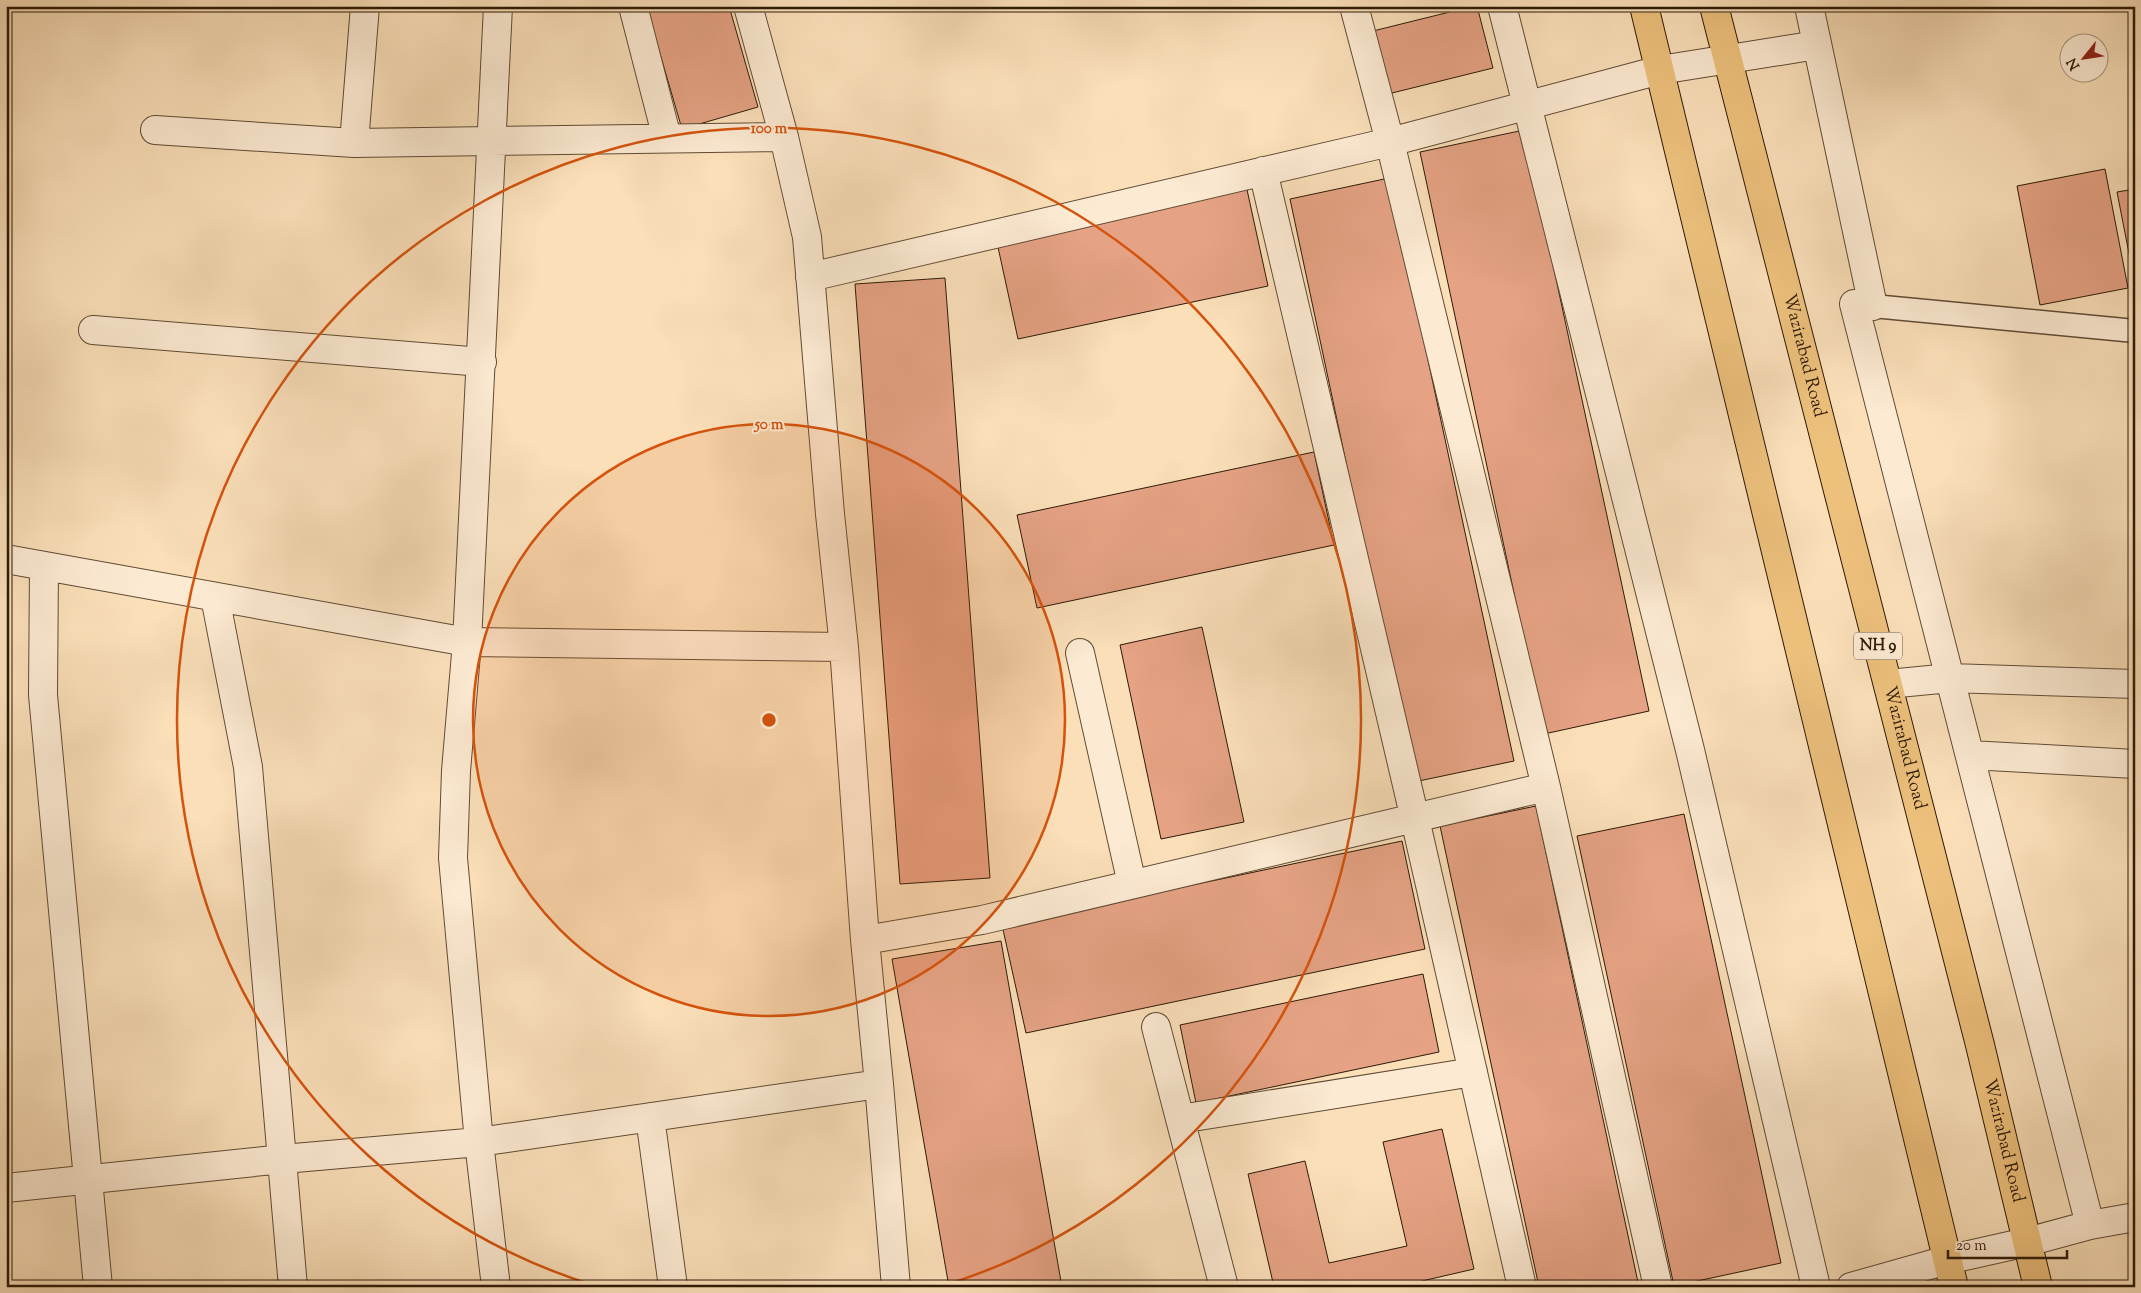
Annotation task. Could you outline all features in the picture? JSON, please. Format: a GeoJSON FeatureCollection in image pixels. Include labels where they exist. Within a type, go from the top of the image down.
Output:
{"type":"FeatureCollection","features":[{"type":"Feature","properties":{"kind":"highway"},"geometry":{"type":"LineString","coordinates":[[1644,6],[1954,1287]]}},
{"type":"Feature","properties":{"kind":"highway","name":"Wazirabad Road"},"geometry":{"type":"LineString","coordinates":[[1714,6],[1978,1036],[2038,1287]]}},
{"type":"Feature","properties":{"kind":"street"},"geometry":{"type":"LineString","coordinates":[[354,143],[365,6]]}},
{"type":"Feature","properties":{"kind":"street"},"geometry":{"type":"LineString","coordinates":[[496,1287],[479,1142],[452,858],[456,771],[467,642],[493,140],[498,6]]}},
{"type":"Feature","properties":{"kind":"street"},"geometry":{"type":"LineString","coordinates":[[633,6],[667,138]]}},
{"type":"Feature","properties":{"kind":"street"},"geometry":{"type":"LineString","coordinates":[[748,6],[784,136],[807,237],[830,514],[844,646],[865,940],[896,1287]]}},
{"type":"Feature","properties":{"kind":"street"},"geometry":{"type":"LineString","coordinates":[[1354,6],[1390,142],[1546,787],[1658,1287]]}},
{"type":"Feature","properties":{"kind":"street"},"geometry":{"type":"LineString","coordinates":[[1502,6],[1690,750],[1816,1287]]}},
{"type":"Feature","properties":{"kind":"street"},"geometry":{"type":"LineString","coordinates":[[1809,6],[1873,306],[1854,304],[2090,1225]]}},
{"type":"Feature","properties":{"kind":"street"},"geometry":{"type":"LineString","coordinates":[[810,277],[1390,142],[1660,70],[1817,44]]}},
{"type":"Feature","properties":{"kind":"street"},"geometry":{"type":"LineString","coordinates":[[155,130],[354,143],[784,136]]}},
{"type":"Feature","properties":{"kind":"street"},"geometry":{"type":"LineString","coordinates":[[1263,171],[1415,819],[1522,1287]]}},
{"type":"Feature","properties":{"kind":"street"},"geometry":{"type":"LineString","coordinates":[[93,330],[482,362]]}},
{"type":"Feature","properties":{"kind":"street"},"geometry":{"type":"LineString","coordinates":[[6,560],[467,642],[844,646]]}},
{"type":"Feature","properties":{"kind":"street"},"geometry":{"type":"LineString","coordinates":[[44,566],[43,695],[98,1287]]}},
{"type":"Feature","properties":{"kind":"street"},"geometry":{"type":"LineString","coordinates":[[215,597],[248,767],[293,1287]]}},
{"type":"Feature","properties":{"kind":"street"},"geometry":{"type":"LineString","coordinates":[[1080,653],[1132,884]]}},
{"type":"Feature","properties":{"kind":"street"},"geometry":{"type":"LineString","coordinates":[[1888,684],[1950,678],[2135,684]]}},
{"type":"Feature","properties":{"kind":"street"},"geometry":{"type":"LineString","coordinates":[[1970,754],[2135,764]]}},
{"type":"Feature","properties":{"kind":"street"},"geometry":{"type":"LineString","coordinates":[[865,940],[982,920],[1546,787]]}},
{"type":"Feature","properties":{"kind":"street"},"geometry":{"type":"LineString","coordinates":[[1156,1027],[1224,1287]]}},
{"type":"Feature","properties":{"kind":"street"},"geometry":{"type":"LineString","coordinates":[[1180,1119],[1473,1072]]}},
{"type":"Feature","properties":{"kind":"street"},"geometry":{"type":"LineString","coordinates":[[6,1188],[479,1142],[879,1084]]}},
{"type":"Feature","properties":{"kind":"street"},"geometry":{"type":"LineString","coordinates":[[650,1117],[673,1287]]}},
{"type":"Feature","properties":{"kind":"street"},"geometry":{"type":"LineString","coordinates":[[1851,1287],[1947,1260],[2027,1242],[2090,1225],[2135,1217]]}},
{"type":"Feature","properties":{"kind":"lane"},"geometry":{"type":"LineString","coordinates":[[1873,306],[2135,331]]}},
{"type":"Feature","properties":{"kind":"building"},"geometry":{"type":"Polygon","coordinates":[[[646,6],[729,6],[758,107],[682,129],[646,6]]]}},
{"type":"Feature","properties":{"kind":"building"},"geometry":{"type":"Polygon","coordinates":[[[1477,6],[1493,68],[1388,94],[1373,31],[1477,6]]]}},
{"type":"Feature","properties":{"kind":"building"},"geometry":{"type":"Polygon","coordinates":[[[1524,130],[1649,711],[1544,734],[1420,152],[1524,130]]]}},
{"type":"Feature","properties":{"kind":"building"},"geometry":{"type":"Polygon","coordinates":[[[2105,169],[2128,288],[2040,305],[2017,186],[2105,169]]]}},
{"type":"Feature","properties":{"kind":"building"},"geometry":{"type":"Polygon","coordinates":[[[1389,178],[1514,761],[1414,782],[1290,199],[1389,178]]]}},
{"type":"Feature","properties":{"kind":"building"},"geometry":{"type":"Polygon","coordinates":[[[1246,185],[1268,286],[1018,339],[996,238],[1246,185]]]}},
{"type":"Feature","properties":{"kind":"building"},"geometry":{"type":"Polygon","coordinates":[[[2135,189],[2135,284],[2117,192],[2135,189]]]}},
{"type":"Feature","properties":{"kind":"building"},"geometry":{"type":"Polygon","coordinates":[[[945,278],[990,878],[900,884],[855,284],[945,278]]]}},
{"type":"Feature","properties":{"kind":"building"},"geometry":{"type":"Polygon","coordinates":[[[1314,452],[1334,545],[1037,608],[1017,515],[1314,452]]]}},
{"type":"Feature","properties":{"kind":"building"},"geometry":{"type":"Polygon","coordinates":[[[1202,627],[1244,822],[1161,839],[1120,645],[1202,627]]]}},
{"type":"Feature","properties":{"kind":"building"},"geometry":{"type":"Polygon","coordinates":[[[1536,806],[1639,1287],[1539,1287],[1440,826],[1536,806]]]}},
{"type":"Feature","properties":{"kind":"building"},"geometry":{"type":"Polygon","coordinates":[[[1684,814],[1781,1263],[1674,1286],[1577,836],[1684,814]]]}},
{"type":"Feature","properties":{"kind":"building"},"geometry":{"type":"Polygon","coordinates":[[[1402,841],[1425,949],[1026,1033],[1002,925],[1402,841]]]}},
{"type":"Feature","properties":{"kind":"building"},"geometry":{"type":"Polygon","coordinates":[[[1001,941],[1062,1287],[949,1287],[892,959],[1001,941]]]}},
{"type":"Feature","properties":{"kind":"building"},"geometry":{"type":"Polygon","coordinates":[[[1423,974],[1439,1052],[1196,1103],[1180,1025],[1423,974]]]}},
{"type":"Feature","properties":{"kind":"building"},"geometry":{"type":"Polygon","coordinates":[[[1442,1129],[1474,1269],[1396,1287],[1274,1287],[1248,1174],[1305,1161],[1329,1263],[1407,1246],[1383,1142],[1442,1129]]]}}]}
